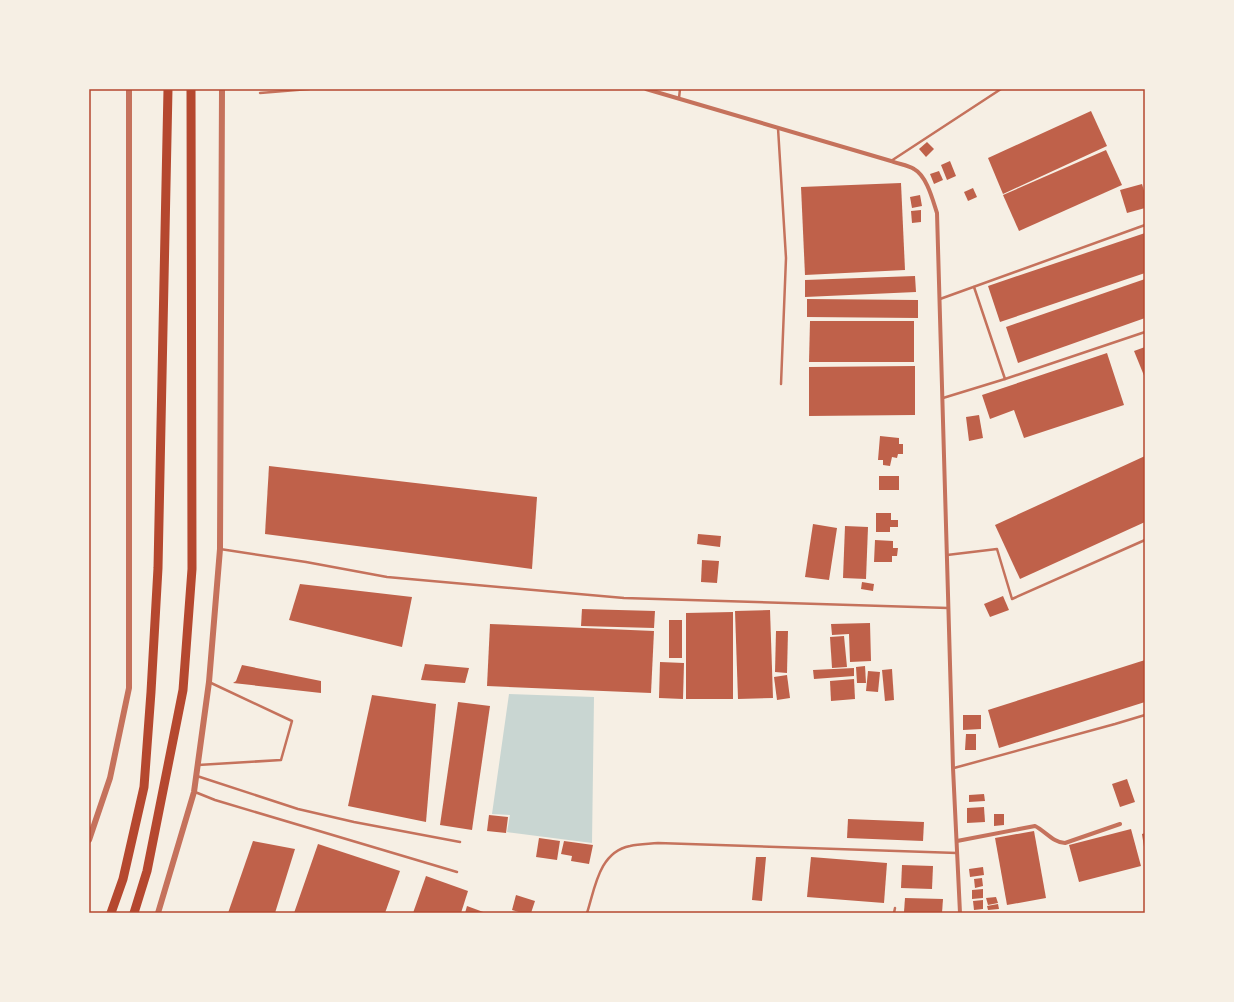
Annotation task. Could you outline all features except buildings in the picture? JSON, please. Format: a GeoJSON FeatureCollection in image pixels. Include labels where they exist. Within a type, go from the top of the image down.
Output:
{"type":"FeatureCollection","features":[{"type":"Feature","properties":{"kind":"highway"},"geometry":{"type":"LineString","coordinates":[[111,913],[123,879],[144,787],[151,692],[158,568],[168,89]]}},
{"type":"Feature","properties":{"kind":"highway"},"geometry":{"type":"LineString","coordinates":[[134,913],[147,871],[183,690],[191,577],[192,89]]}},
{"type":"Feature","properties":{"kind":"street"},"geometry":{"type":"LineString","coordinates":[[89,840],[110,778],[129,688],[129,89]]}},
{"type":"Feature","properties":{"kind":"street"},"geometry":{"type":"LineString","coordinates":[[158,913],[194,792],[197,776],[209,682],[220,550],[222,89]]}},
{"type":"Feature","properties":{"kind":"street"},"geometry":{"type":"LineString","coordinates":[[646,89],[915,169],[931,194],[937,213],[946,555],[953,768],[960,913]]}},
{"type":"Feature","properties":{"kind":"street"},"geometry":{"type":"LineString","coordinates":[[957,841],[1035,826],[1043,830],[1058,842],[1065,843],[1120,824]]}},
{"type":"Feature","properties":{"kind":"lane"},"geometry":{"type":"LineString","coordinates":[[260,93],[309,89]]}},
{"type":"Feature","properties":{"kind":"lane"},"geometry":{"type":"LineString","coordinates":[[679,99],[680,89]]}},
{"type":"Feature","properties":{"kind":"lane"},"geometry":{"type":"LineString","coordinates":[[891,161],[1001,89]]}},
{"type":"Feature","properties":{"kind":"lane"},"geometry":{"type":"LineString","coordinates":[[778,128],[786,258],[781,384]]}},
{"type":"Feature","properties":{"kind":"lane"},"geometry":{"type":"LineString","coordinates":[[939,299],[1145,225]]}},
{"type":"Feature","properties":{"kind":"lane"},"geometry":{"type":"LineString","coordinates":[[974,287],[1006,378]]}},
{"type":"Feature","properties":{"kind":"lane"},"geometry":{"type":"LineString","coordinates":[[943,398],[1145,332]]}},
{"type":"Feature","properties":{"kind":"lane"},"geometry":{"type":"LineString","coordinates":[[946,555],[997,549],[1012,598],[1145,540]]}},
{"type":"Feature","properties":{"kind":"lane"},"geometry":{"type":"LineString","coordinates":[[220,550],[306,562],[388,577],[624,598],[948,608]]}},
{"type":"Feature","properties":{"kind":"lane"},"geometry":{"type":"LineString","coordinates":[[198,765],[281,760],[292,721],[209,682]]}},
{"type":"Feature","properties":{"kind":"lane"},"geometry":{"type":"LineString","coordinates":[[953,768],[1145,715]]}},
{"type":"Feature","properties":{"kind":"lane"},"geometry":{"type":"LineString","coordinates":[[197,776],[298,809],[354,822],[460,842]]}},
{"type":"Feature","properties":{"kind":"lane"},"geometry":{"type":"LineString","coordinates":[[194,792],[215,800],[457,872]]}},
{"type":"Feature","properties":{"kind":"lane"},"geometry":{"type":"LineString","coordinates":[[587,913],[603,864],[611,854],[629,846],[658,843],[958,854]]}},
{"type":"Feature","properties":{"kind":"lane"},"geometry":{"type":"LineString","coordinates":[[894,913],[895,908]]}},
{"type":"Feature","properties":{"kind":"shaded area"},"geometry":{"type":"Polygon","coordinates":[[[509,694],[594,697],[592,843],[507,832],[510,815],[492,814],[509,694]]]}}]}
